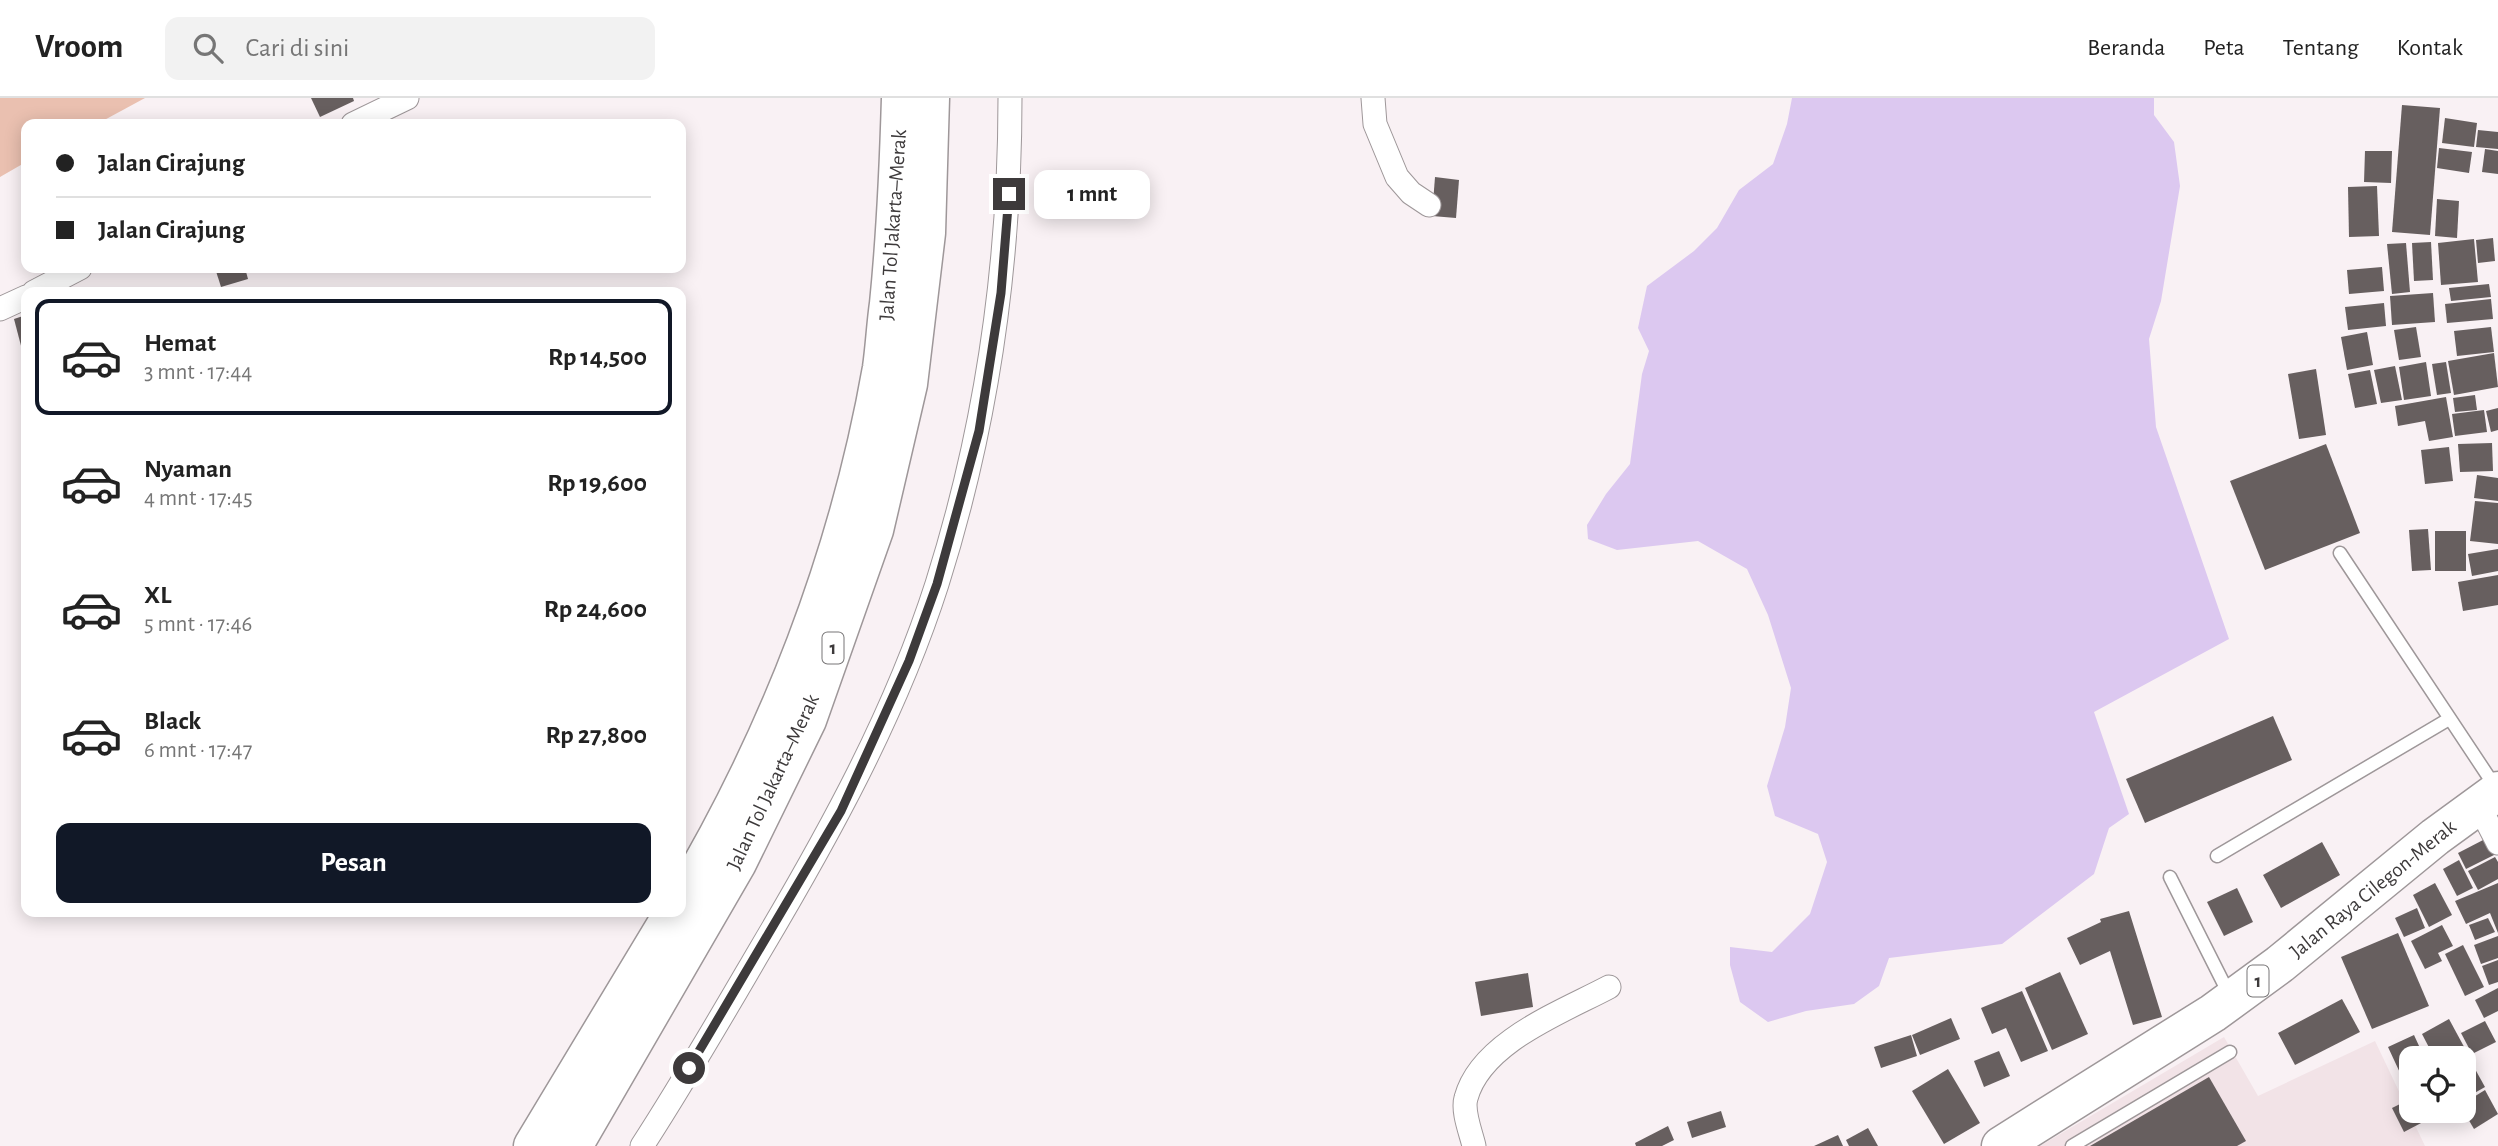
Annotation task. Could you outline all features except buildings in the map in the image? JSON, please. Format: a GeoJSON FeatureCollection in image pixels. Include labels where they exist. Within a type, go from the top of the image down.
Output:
{"type":"FeatureCollection","features":[{"type":"Feature","properties":{"kind":"highway","name":"Jalan Tol Jakarta–Merak"},"geometry":{"type":"LineString","coordinates":[[686,892],[713,846],[779,713],[845,534],[882,367],[897,220],[901,98]]}},
{"type":"Feature","properties":{"kind":"highway","name":"Jalan Tol Jakarta–Merak"},"geometry":{"type":"LineString","coordinates":[[573,1146],[737,863],[807,720],[870,542],[908,384],[926,233],[930,98]]}},
{"type":"Feature","properties":{"kind":"highway","name":"Jalan Raya Cilegon-Merak"},"geometry":{"type":"LineString","coordinates":[[2001,1146],[2232,1000],[2435,837],[2492,796]]}},
{"type":"Feature","properties":{"kind":"highway"},"geometry":{"type":"LineString","coordinates":[[533,1146],[671,917]]}},
{"type":"Feature","properties":{"kind":"street"},"geometry":{"type":"LineString","coordinates":[[363,119],[407,98]]}},
{"type":"Feature","properties":{"kind":"street"},"geometry":{"type":"LineString","coordinates":[[642,1146],[841,811],[893,701],[937,584],[979,431],[1001,293],[1010,183],[1010,98]]}},
{"type":"Feature","properties":{"kind":"street"},"geometry":{"type":"LineString","coordinates":[[1373,98],[1375,124],[1398,177],[1411,193],[1429,205]]}},
{"type":"Feature","properties":{"kind":"street"},"geometry":{"type":"LineString","coordinates":[[44,287],[70,273]]}},
{"type":"Feature","properties":{"kind":"street"},"geometry":{"type":"LineString","coordinates":[[0,310],[21,300]]}},
{"type":"Feature","properties":{"kind":"street"},"geometry":{"type":"LineString","coordinates":[[2492,796],[2498,843]]}},
{"type":"Feature","properties":{"kind":"street"},"geometry":{"type":"LineString","coordinates":[[1474,1146],[1465,1100],[1478,1072],[1516,1036],[1609,987]]}},
{"type":"Feature","properties":{"kind":"lane"},"geometry":{"type":"LineString","coordinates":[[2340,553],[2449,719],[2492,796]]}},
{"type":"Feature","properties":{"kind":"lane"},"geometry":{"type":"LineString","coordinates":[[2217,856],[2449,719]]}},
{"type":"Feature","properties":{"kind":"lane"},"geometry":{"type":"LineString","coordinates":[[2170,877],[2232,1000]]}},
{"type":"Feature","properties":{"kind":"lane"},"geometry":{"type":"LineString","coordinates":[[2072,1146],[2230,1052]]}},
{"type":"Feature","properties":{"kind":"shaded area"},"geometry":{"type":"Polygon","coordinates":[[[0,98],[145,98],[106,119],[21,119],[21,165],[0,177],[0,98]]]}},
{"type":"Feature","properties":{"kind":"shaded area"},"geometry":{"type":"Polygon","coordinates":[[[1792,98],[2154,98],[2154,115],[2174,142],[2180,186],[2161,301],[2149,339],[2156,427],[2229,639],[2094,712],[2129,814],[2109,828],[2094,874],[2002,944],[1889,958],[1879,986],[1854,1004],[1806,1011],[1768,1022],[1740,1002],[1730,965],[1730,947],[1772,952],[1810,914],[1827,862],[1818,834],[1775,816],[1767,786],[1785,727],[1791,688],[1768,615],[1747,569],[1698,541],[1617,550],[1588,539],[1587,525],[1606,494],[1630,464],[1642,374],[1649,351],[1638,328],[1647,286],[1694,251],[1717,228],[1739,190],[1773,164],[1787,124],[1792,98]]]}},
{"type":"Feature","properties":{"kind":"shaded area"},"geometry":{"type":"Polygon","coordinates":[[[2224,1037],[2258,1096],[2375,1041],[2399,1091],[2399,1123],[2414,1123],[2425,1146],[2040,1146],[2224,1037]]]}},
{"type":"Feature","properties":{"kind":"route"},"geometry":{"type":"LineString","coordinates":[[689,1068],[841,811],[909,661],[937,584],[979,431],[1001,293],[1009,194]]}}]}
